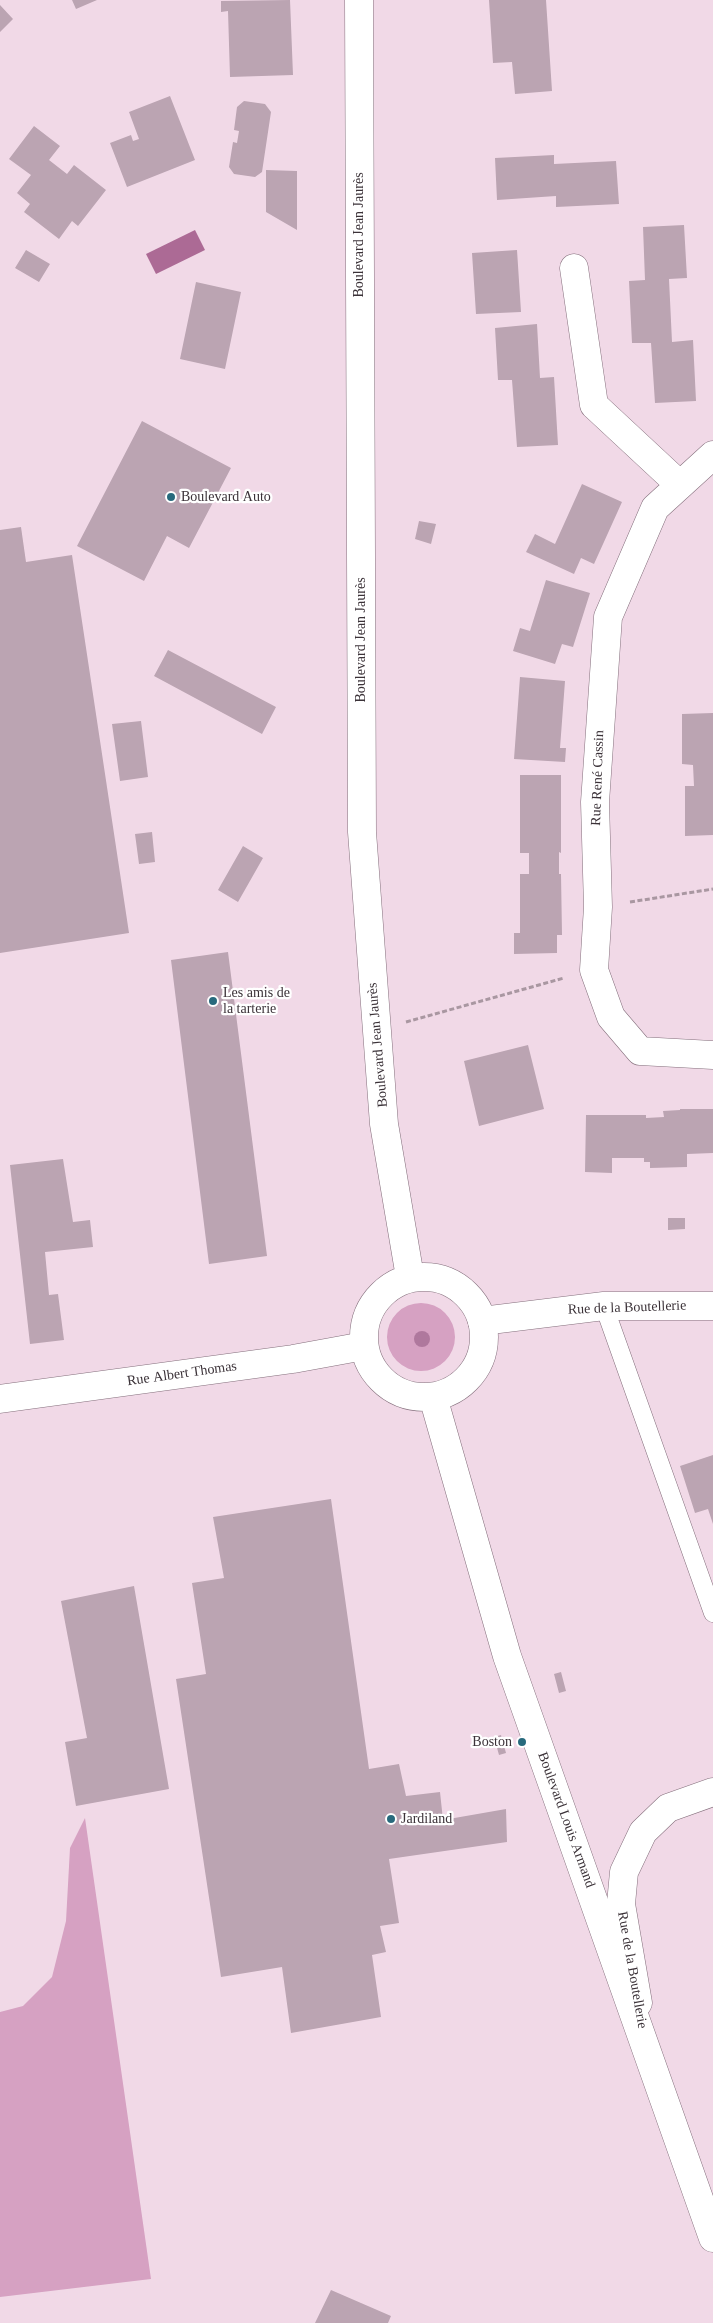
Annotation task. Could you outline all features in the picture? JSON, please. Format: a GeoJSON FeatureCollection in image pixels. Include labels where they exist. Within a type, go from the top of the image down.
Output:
{"type":"FeatureCollection","features":[{"type":"Feature","properties":{"kind":"main road","name":"Boulevard Jean Jaurès"},"geometry":{"type":"LineString","coordinates":[[359,0],[362,832],[384,1124],[410,1277]]}},
{"type":"Feature","properties":{"kind":"main road"},"geometry":{"type":"LineString","coordinates":[[574,268],[594,405],[680,485]]}},
{"type":"Feature","properties":{"kind":"main road","name":"Rue René Cassin"},"geometry":{"type":"LineString","coordinates":[[713,455],[655,508],[608,617],[595,802],[598,907],[594,970],[611,1017],[640,1051],[713,1055]]}},
{"type":"Feature","properties":{"kind":"main road"},"geometry":{"type":"LineString","coordinates":[[429,1276],[438,1278],[462,1290],[475,1304],[482,1321],[484,1341],[480,1361],[468,1378],[458,1386],[433,1397],[414,1397],[396,1391],[381,1380],[370,1364],[364,1346],[364,1328],[369,1310],[379,1296],[393,1284],[410,1277],[429,1276]]}},
{"type":"Feature","properties":{"kind":"main road","name":"Rue de la Boutellerie"},"geometry":{"type":"LineString","coordinates":[[482,1321],[604,1306],[713,1306]]}},
{"type":"Feature","properties":{"kind":"main road","name":"Rue Albert Thomas"},"geometry":{"type":"LineString","coordinates":[[0,1399],[293,1360],[364,1346]]}},
{"type":"Feature","properties":{"kind":"main road","name":"Boulevard Louis Armand"},"geometry":{"type":"LineString","coordinates":[[433,1397],[507,1656],[713,2238]]}},
{"type":"Feature","properties":{"kind":"main road","name":"Rue de la Boutellerie"},"geometry":{"type":"LineString","coordinates":[[645,2044],[621,1904],[624,1872],[643,1832],[668,1808],[711,1792]]}},
{"type":"Feature","properties":{"kind":"lane"},"geometry":{"type":"LineString","coordinates":[[604,1306],[713,1613]]}},
{"type":"Feature","properties":{"kind":"path"},"geometry":{"type":"LineString","coordinates":[[598,907],[713,889]]}},
{"type":"Feature","properties":{"kind":"path"},"geometry":{"type":"LineString","coordinates":[[404,1023],[594,970]]}},
{"type":"Feature","properties":{"kind":"shaded area"},"geometry":{"type":"Polygon","coordinates":[[[195,230],[205,250],[156,274],[146,254],[195,230]]]}},
{"type":"Feature","properties":{"kind":"shaded area"},"geometry":{"type":"Polygon","coordinates":[[[421,1303],[434,1306],[445,1313],[452,1324],[455,1337],[452,1350],[445,1361],[434,1368],[421,1371],[408,1368],[397,1361],[390,1350],[387,1337],[390,1324],[397,1313],[408,1306],[421,1303]]]}},
{"type":"Feature","properties":{"kind":"shaded area"},"geometry":{"type":"Polygon","coordinates":[[[85,1818],[151,2279],[0,2297],[0,2012],[23,2006],[52,1977],[66,1921],[70,1848],[85,1818]]]}},
{"type":"Feature","properties":{"kind":"building"},"geometry":{"type":"Polygon","coordinates":[[[72,0],[97,0],[76,9],[72,0]]]}},
{"type":"Feature","properties":{"kind":"building"},"geometry":{"type":"Polygon","coordinates":[[[290,0],[293,75],[230,77],[228,11],[221,12],[221,1],[290,0]]]}},
{"type":"Feature","properties":{"kind":"building"},"geometry":{"type":"Polygon","coordinates":[[[489,0],[546,0],[552,91],[515,94],[512,62],[493,63],[489,0]]]}},
{"type":"Feature","properties":{"kind":"building"},"geometry":{"type":"Polygon","coordinates":[[[0,5],[13,19],[0,32],[0,5]]]}},
{"type":"Feature","properties":{"kind":"building"},"geometry":{"type":"Polygon","coordinates":[[[170,96],[195,160],[127,187],[110,143],[131,135],[133,141],[139,139],[129,112],[170,96]]]}},
{"type":"Feature","properties":{"kind":"building"},"geometry":{"type":"Polygon","coordinates":[[[244,101],[265,104],[271,112],[262,172],[255,177],[234,174],[229,167],[233,142],[237,143],[239,131],[234,130],[237,107],[244,101]]]}},
{"type":"Feature","properties":{"kind":"building"},"geometry":{"type":"Polygon","coordinates":[[[34,126],[60,146],[49,160],[67,174],[74,165],[106,190],[78,226],[72,221],[59,239],[24,212],[30,204],[17,193],[31,175],[9,159],[34,126]]]}},
{"type":"Feature","properties":{"kind":"building"},"geometry":{"type":"Polygon","coordinates":[[[554,155],[554,164],[616,161],[619,204],[556,207],[556,196],[497,200],[495,158],[554,155]]]}},
{"type":"Feature","properties":{"kind":"building"},"geometry":{"type":"Polygon","coordinates":[[[266,170],[297,171],[297,230],[266,212],[266,170]]]}},
{"type":"Feature","properties":{"kind":"building"},"geometry":{"type":"Polygon","coordinates":[[[684,225],[687,278],[669,279],[672,342],[693,340],[696,401],[655,403],[651,343],[632,343],[629,281],[645,280],[643,227],[684,225]]]}},
{"type":"Feature","properties":{"kind":"building"},"geometry":{"type":"Polygon","coordinates":[[[26,250],[50,264],[39,282],[15,268],[26,250]]]}},
{"type":"Feature","properties":{"kind":"building"},"geometry":{"type":"Polygon","coordinates":[[[517,250],[521,312],[476,314],[472,253],[517,250]]]}},
{"type":"Feature","properties":{"kind":"building"},"geometry":{"type":"Polygon","coordinates":[[[196,282],[241,292],[225,369],[180,359],[196,282]]]}},
{"type":"Feature","properties":{"kind":"building"},"geometry":{"type":"Polygon","coordinates":[[[537,324],[540,378],[554,377],[558,445],[517,447],[512,380],[498,380],[495,328],[537,324]]]}},
{"type":"Feature","properties":{"kind":"building"},"geometry":{"type":"Polygon","coordinates":[[[142,421],[231,468],[189,548],[167,536],[144,581],[77,546],[142,421]]]}},
{"type":"Feature","properties":{"kind":"building"},"geometry":{"type":"Polygon","coordinates":[[[582,484],[622,502],[594,564],[581,558],[574,574],[526,552],[535,534],[555,544],[582,484]]]}},
{"type":"Feature","properties":{"kind":"building"},"geometry":{"type":"Polygon","coordinates":[[[419,521],[436,524],[431,544],[415,539],[419,521]]]}},
{"type":"Feature","properties":{"kind":"building"},"geometry":{"type":"Polygon","coordinates":[[[21,527],[26,562],[72,555],[129,933],[0,953],[0,530],[21,527]]]}},
{"type":"Feature","properties":{"kind":"building"},"geometry":{"type":"Polygon","coordinates":[[[546,580],[590,593],[573,647],[562,644],[555,664],[513,651],[520,628],[530,631],[546,580]]]}},
{"type":"Feature","properties":{"kind":"building"},"geometry":{"type":"Polygon","coordinates":[[[168,650],[276,707],[262,734],[154,676],[168,650]]]}},
{"type":"Feature","properties":{"kind":"building"},"geometry":{"type":"Polygon","coordinates":[[[520,677],[565,681],[560,748],[566,748],[565,762],[514,759],[520,677]]]}},
{"type":"Feature","properties":{"kind":"building"},"geometry":{"type":"Polygon","coordinates":[[[713,713],[713,835],[685,836],[685,786],[694,786],[693,765],[682,764],[682,714],[713,713]]]}},
{"type":"Feature","properties":{"kind":"building"},"geometry":{"type":"Polygon","coordinates":[[[141,721],[148,777],[120,781],[112,724],[141,721]]]}},
{"type":"Feature","properties":{"kind":"building"},"geometry":{"type":"Polygon","coordinates":[[[520,775],[561,775],[561,853],[559,852],[559,874],[561,874],[562,935],[557,935],[557,953],[514,954],[514,933],[520,933],[520,874],[529,874],[529,853],[520,853],[520,775]]]}},
{"type":"Feature","properties":{"kind":"building"},"geometry":{"type":"Polygon","coordinates":[[[152,832],[155,862],[139,864],[135,834],[152,832]]]}},
{"type":"Feature","properties":{"kind":"building"},"geometry":{"type":"Polygon","coordinates":[[[243,846],[263,858],[238,902],[218,890],[243,846]]]}},
{"type":"Feature","properties":{"kind":"building"},"geometry":{"type":"Polygon","coordinates":[[[228,952],[267,1256],[209,1264],[171,960],[228,952]]]}},
{"type":"Feature","properties":{"kind":"building"},"geometry":{"type":"Polygon","coordinates":[[[528,1045],[544,1109],[479,1126],[464,1061],[528,1045]]]}},
{"type":"Feature","properties":{"kind":"building"},"geometry":{"type":"Polygon","coordinates":[[[713,1109],[713,1153],[687,1154],[687,1167],[650,1168],[650,1162],[644,1162],[644,1158],[612,1158],[612,1173],[585,1172],[586,1115],[646,1115],[646,1118],[664,1117],[663,1111],[713,1109]]]}},
{"type":"Feature","properties":{"kind":"building"},"geometry":{"type":"Polygon","coordinates":[[[63,1159],[73,1222],[90,1220],[93,1247],[45,1252],[49,1295],[58,1294],[64,1340],[30,1344],[10,1165],[63,1159]]]}},
{"type":"Feature","properties":{"kind":"building"},"geometry":{"type":"Polygon","coordinates":[[[668,1218],[685,1218],[685,1229],[668,1230],[668,1218]]]}},
{"type":"Feature","properties":{"kind":"building"},"geometry":{"type":"Polygon","coordinates":[[[713,1455],[713,1524],[708,1509],[695,1513],[680,1466],[713,1455]]]}},
{"type":"Feature","properties":{"kind":"building"},"geometry":{"type":"Polygon","coordinates":[[[331,1499],[369,1769],[399,1764],[406,1796],[440,1792],[443,1820],[506,1809],[507,1842],[389,1859],[399,1923],[380,1926],[386,1952],[372,1955],[381,2017],[291,2033],[282,1967],[221,1977],[176,1679],[206,1674],[192,1583],[224,1578],[213,1517],[331,1499]]]}},
{"type":"Feature","properties":{"kind":"building"},"geometry":{"type":"Polygon","coordinates":[[[134,1586],[169,1789],[76,1806],[65,1742],[87,1738],[61,1601],[134,1586]]]}},
{"type":"Feature","properties":{"kind":"building"},"geometry":{"type":"Polygon","coordinates":[[[561,1672],[566,1691],[559,1693],[554,1674],[561,1672]]]}},
{"type":"Feature","properties":{"kind":"building"},"geometry":{"type":"Polygon","coordinates":[[[501,1735],[506,1753],[499,1755],[494,1737],[501,1735]]]}},
{"type":"Feature","properties":{"kind":"building"},"geometry":{"type":"Polygon","coordinates":[[[331,2290],[391,2316],[388,2323],[315,2323],[331,2290]]]}},
{"type":"Feature","properties":{"kind":"place","name":"Boulevard Auto"},"geometry":{"type":"Point","coordinates":[171,497]}},
{"type":"Feature","properties":{"kind":"place","name":"Les amis de la tarterie"},"geometry":{"type":"Point","coordinates":[213,1001]}},
{"type":"Feature","properties":{"kind":"place","name":"Boston"},"geometry":{"type":"Point","coordinates":[522,1742]}},
{"type":"Feature","properties":{"kind":"place","name":"Jardiland"},"geometry":{"type":"Point","coordinates":[391,1819]}}]}
